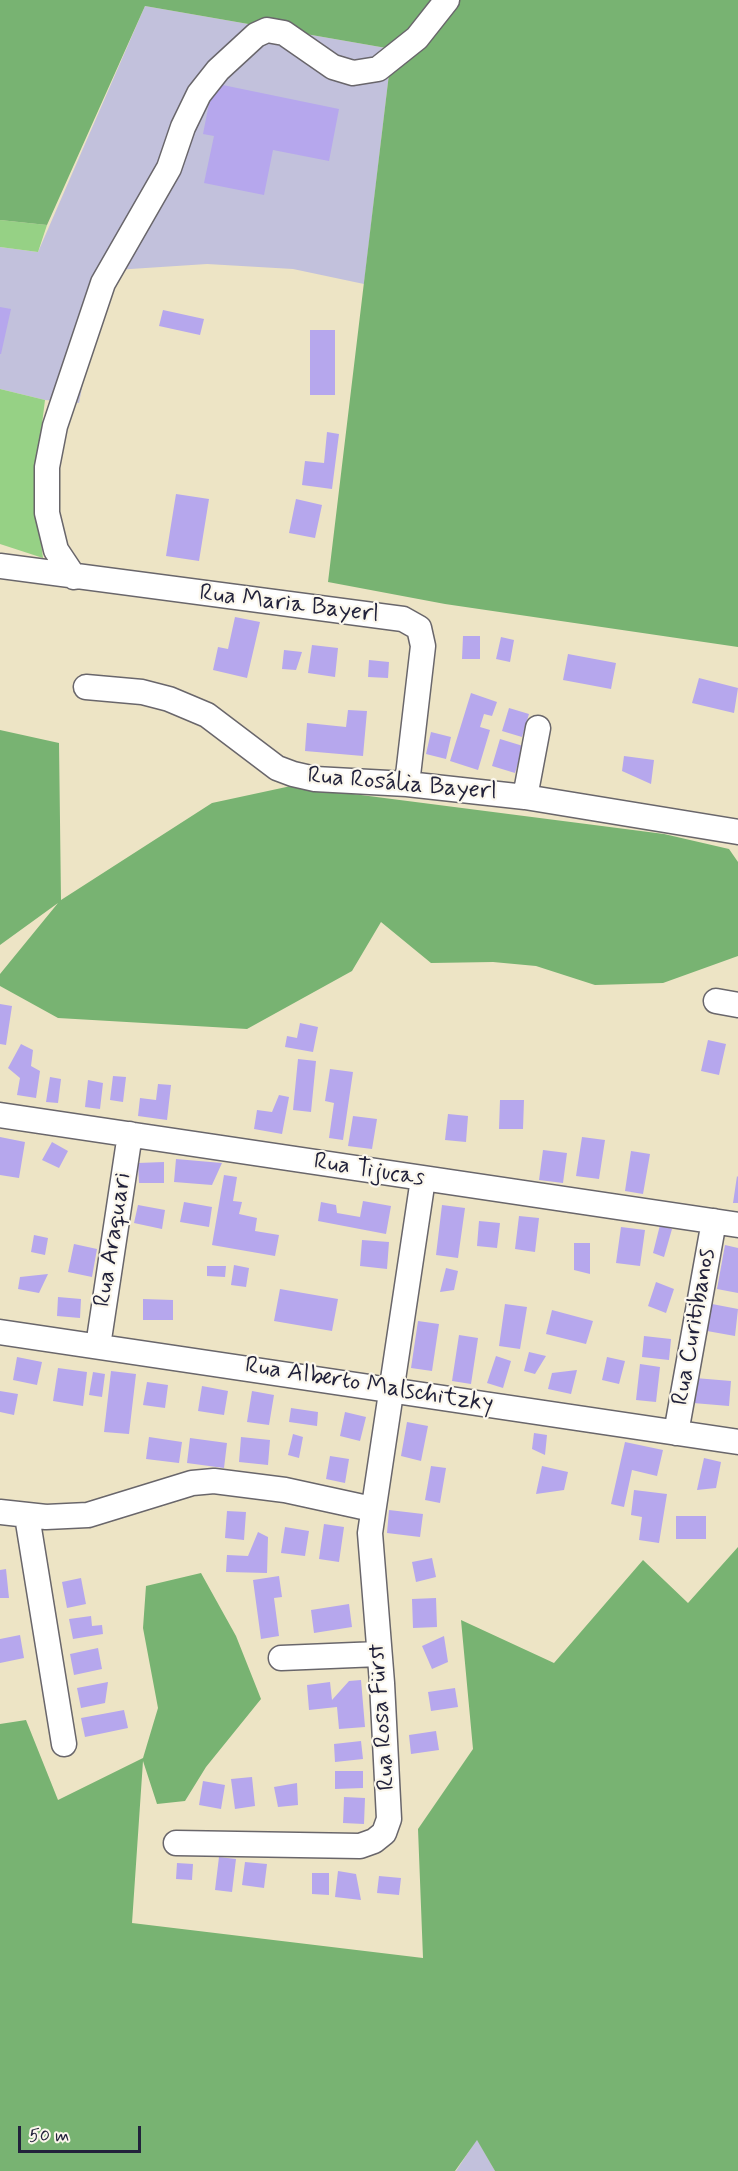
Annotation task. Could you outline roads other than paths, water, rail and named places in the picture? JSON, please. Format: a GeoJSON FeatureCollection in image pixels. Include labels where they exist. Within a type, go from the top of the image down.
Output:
{"type":"FeatureCollection","features":[{"type":"Feature","properties":{"kind":"street"},"geometry":{"type":"LineString","coordinates":[[74,577],[56,550],[47,513],[47,467],[55,426],[104,283],[169,168],[183,127],[199,94],[218,70],[256,35],[267,30],[284,33],[333,67],[353,73],[378,69],[417,38],[447,0]]}},
{"type":"Feature","properties":{"kind":"street","name":"Rua Maria Bayerl"},"geometry":{"type":"LineString","coordinates":[[0,566],[403,619],[419,628],[423,646],[407,784]]}},
{"type":"Feature","properties":{"kind":"street","name":"Rua Rosália Bayerl"},"geometry":{"type":"LineString","coordinates":[[86,687],[142,692],[169,699],[207,715],[278,768],[315,779],[407,784],[525,797],[738,832]]}},
{"type":"Feature","properties":{"kind":"street"},"geometry":{"type":"LineString","coordinates":[[525,797],[538,728]]}},
{"type":"Feature","properties":{"kind":"street","name":"Rua Tijucas"},"geometry":{"type":"LineString","coordinates":[[0,1114],[738,1225]]}},
{"type":"Feature","properties":{"kind":"street","name":"Rua Araquari"},"geometry":{"type":"LineString","coordinates":[[98,1346],[130,1134]]}},
{"type":"Feature","properties":{"kind":"street","name":"Rua Rosa Fürst"},"geometry":{"type":"LineString","coordinates":[[176,1843],[360,1846],[374,1842],[384,1833],[389,1819],[379,1654],[370,1555],[372,1509],[423,1179]]}},
{"type":"Feature","properties":{"kind":"street","name":"Rua Curitibanos"},"geometry":{"type":"LineString","coordinates":[[676,1433],[714,1221]]}},
{"type":"Feature","properties":{"kind":"street","name":"Rua Alberto Malschitzky"},"geometry":{"type":"LineString","coordinates":[[0,1332],[738,1442]]}},
{"type":"Feature","properties":{"kind":"street"},"geometry":{"type":"LineString","coordinates":[[0,1512],[27,1516],[88,1515],[192,1483],[214,1481],[285,1490],[372,1509]]}},
{"type":"Feature","properties":{"kind":"street"},"geometry":{"type":"LineString","coordinates":[[27,1516],[64,1744]]}},
{"type":"Feature","properties":{"kind":"street"},"geometry":{"type":"LineString","coordinates":[[281,1658],[379,1654]]}}]}
